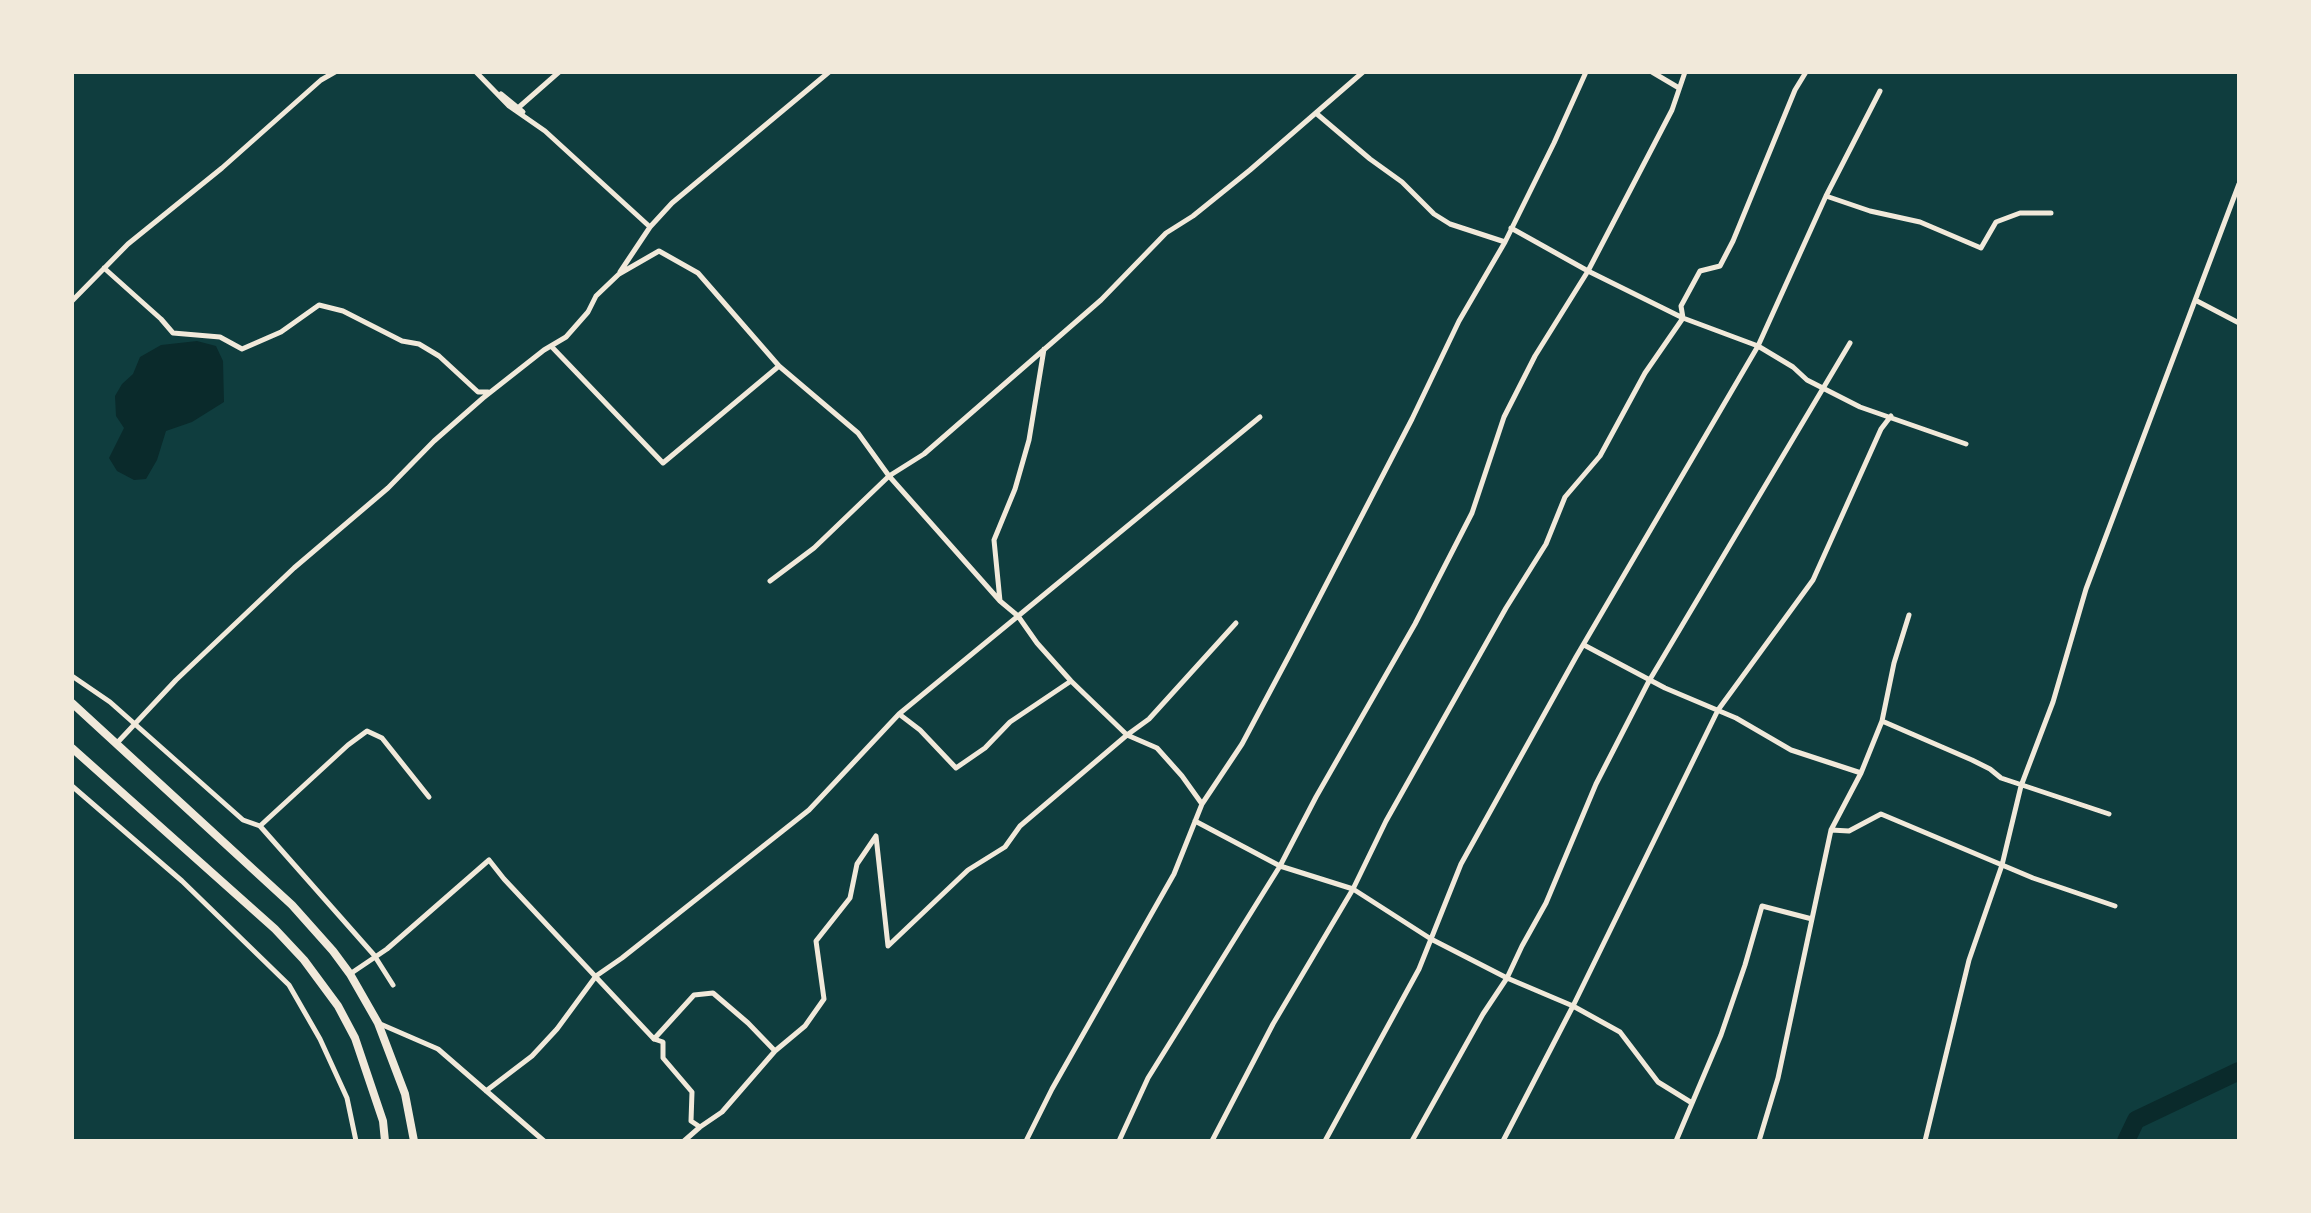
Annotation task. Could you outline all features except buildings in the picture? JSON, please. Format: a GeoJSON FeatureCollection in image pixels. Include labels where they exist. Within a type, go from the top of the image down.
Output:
{"type":"FeatureCollection","features":[{"type":"Feature","properties":{"kind":"highway"},"geometry":{"type":"LineString","coordinates":[[72,703],[292,905],[333,951],[350,974],[378,1023],[405,1094],[414,1141]]}},
{"type":"Feature","properties":{"kind":"highway"},"geometry":{"type":"LineString","coordinates":[[72,748],[275,929],[304,960],[338,1006],[355,1038],[383,1121],[385,1141]]}},
{"type":"Feature","properties":{"kind":"street"},"geometry":{"type":"LineString","coordinates":[[72,301],[128,244],[222,168],[321,80],[335,72]]}},
{"type":"Feature","properties":{"kind":"street"},"geometry":{"type":"LineString","coordinates":[[475,72],[515,111],[545,131],[650,227]]}},
{"type":"Feature","properties":{"kind":"street"},"geometry":{"type":"LineString","coordinates":[[475,72],[535,122]]}},
{"type":"Feature","properties":{"kind":"street"},"geometry":{"type":"LineString","coordinates":[[515,111],[559,72]]}},
{"type":"Feature","properties":{"kind":"street"},"geometry":{"type":"LineString","coordinates":[[619,274],[650,227],[681,195],[829,72]]}},
{"type":"Feature","properties":{"kind":"street"},"geometry":{"type":"LineString","coordinates":[[770,581],[814,548],[888,476],[924,454],[1101,300],[1166,233],[1193,216],[1317,114],[1363,72]]}},
{"type":"Feature","properties":{"kind":"street"},"geometry":{"type":"LineString","coordinates":[[1026,1141],[1052,1089],[1174,874],[1202,804],[1241,744],[1284,665],[1412,419],[1459,321],[1505,242],[1586,72]]}},
{"type":"Feature","properties":{"kind":"street"},"geometry":{"type":"LineString","coordinates":[[1652,72],[1679,88]]}},
{"type":"Feature","properties":{"kind":"street"},"geometry":{"type":"LineString","coordinates":[[1118,1141],[1148,1079],[1280,866],[1316,797],[1415,624],[1472,513],[1504,417],[1535,356],[1588,271],[1672,110],[1685,72]]}},
{"type":"Feature","properties":{"kind":"street"},"geometry":{"type":"LineString","coordinates":[[1212,1141],[1273,1024],[1353,890],[1400,797],[1506,608],[1546,544],[1565,497],[1600,456],[1645,373],[1683,318],[1681,306],[1700,271],[1720,266],[1733,241],[1795,90],[1806,72]]}},
{"type":"Feature","properties":{"kind":"street"},"geometry":{"type":"LineString","coordinates":[[1325,1141],[1419,969],[1461,864],[1700,441],[1758,346],[1826,196],[1880,91]]}},
{"type":"Feature","properties":{"kind":"street"},"geometry":{"type":"LineString","coordinates":[[1317,114],[1402,182],[1434,214],[1450,225],[1505,242]]}},
{"type":"Feature","properties":{"kind":"street"},"geometry":{"type":"LineString","coordinates":[[1925,1141],[1969,960],[2002,865],[2021,786],[2053,702],[2086,589],[2239,184]]}},
{"type":"Feature","properties":{"kind":"street"},"geometry":{"type":"LineString","coordinates":[[1826,196],[1870,211],[1920,222],[1981,248],[1996,222],[2020,213],[2051,213]]}},
{"type":"Feature","properties":{"kind":"street"},"geometry":{"type":"LineString","coordinates":[[1511,228],[1588,271],[1683,318],[1758,346],[1793,367],[1807,380],[1860,407],[1966,443]]}},
{"type":"Feature","properties":{"kind":"street"},"geometry":{"type":"LineString","coordinates":[[117,743],[176,680],[249,610],[388,488],[433,441],[483,398],[566,337],[588,312],[596,296],[619,274],[659,250],[698,273],[779,366],[858,433],[888,476],[1000,601],[1017,616],[1071,681],[1127,735],[1157,748],[1202,804]]}},
{"type":"Feature","properties":{"kind":"street"},"geometry":{"type":"LineString","coordinates":[[104,268],[173,333],[220,337],[242,349],[281,332],[319,306],[343,311],[373,329],[401,341],[419,344],[439,356],[478,392],[488,392]]}},
{"type":"Feature","properties":{"kind":"street"},"geometry":{"type":"LineString","coordinates":[[2197,301],[2239,323]]}},
{"type":"Feature","properties":{"kind":"street"},"geometry":{"type":"LineString","coordinates":[[1412,1141],[1483,1014],[1507,978],[1546,904],[1596,784],[1649,681],[1850,343]]}},
{"type":"Feature","properties":{"kind":"street"},"geometry":{"type":"LineString","coordinates":[[551,346],[663,463],[779,366]]}},
{"type":"Feature","properties":{"kind":"street"},"geometry":{"type":"LineString","coordinates":[[1000,601],[995,540],[1015,489],[1029,440],[1044,349]]}},
{"type":"Feature","properties":{"kind":"street"},"geometry":{"type":"LineString","coordinates":[[1503,1141],[1573,1006],[1718,710],[1812,580],[1881,429],[1891,416]]}},
{"type":"Feature","properties":{"kind":"street"},"geometry":{"type":"LineString","coordinates":[[486,1091],[532,1056],[557,1029],[596,976],[809,810],[899,714],[1260,417]]}},
{"type":"Feature","properties":{"kind":"street"},"geometry":{"type":"LineString","coordinates":[[1759,1141],[1778,1078],[1831,830],[1861,773],[1882,721],[1894,663],[1909,615]]}},
{"type":"Feature","properties":{"kind":"street"},"geometry":{"type":"LineString","coordinates":[[684,1141],[722,1112],[775,1051],[805,1026],[824,999],[816,941],[850,898],[857,864],[876,836],[888,946],[968,870],[1005,847],[1020,827],[1149,719],[1236,622]]}},
{"type":"Feature","properties":{"kind":"street"},"geometry":{"type":"LineString","coordinates":[[1584,645],[1665,688],[1736,718],[1791,750],[1861,773]]}},
{"type":"Feature","properties":{"kind":"street"},"geometry":{"type":"LineString","coordinates":[[72,676],[110,702],[243,820],[260,826],[374,955],[393,985]]}},
{"type":"Feature","properties":{"kind":"street"},"geometry":{"type":"LineString","coordinates":[[899,714],[920,730],[956,768],[985,748],[1010,722],[1071,681]]}},
{"type":"Feature","properties":{"kind":"street"},"geometry":{"type":"LineString","coordinates":[[1882,721],[1972,760],[2001,778],[2109,814]]}},
{"type":"Feature","properties":{"kind":"street"},"geometry":{"type":"LineString","coordinates":[[260,826],[348,744],[367,731],[382,738],[429,797]]}},
{"type":"Feature","properties":{"kind":"street"},"geometry":{"type":"LineString","coordinates":[[72,786],[182,881],[289,985],[320,1039],[347,1098],[356,1141]]}},
{"type":"Feature","properties":{"kind":"street"},"geometry":{"type":"LineString","coordinates":[[1831,830],[1849,831],[1881,814],[2002,865],[2115,906]]}},
{"type":"Feature","properties":{"kind":"street"},"geometry":{"type":"LineString","coordinates":[[1195,821],[1280,866],[1353,890],[1431,939],[1507,978],[1573,1006],[1620,1032],[1658,1082],[1692,1103]]}},
{"type":"Feature","properties":{"kind":"street"},"geometry":{"type":"LineString","coordinates":[[350,974],[387,949],[489,860],[621,1006],[654,1039],[663,1042],[663,1058],[692,1092],[691,1121],[700,1127]]}},
{"type":"Feature","properties":{"kind":"street"},"geometry":{"type":"LineString","coordinates":[[1676,1141],[1721,1035],[1762,906],[1812,919]]}},
{"type":"Feature","properties":{"kind":"street"},"geometry":{"type":"LineString","coordinates":[[654,1039],[694,995],[713,993],[775,1051]]}},
{"type":"Feature","properties":{"kind":"street"},"geometry":{"type":"LineString","coordinates":[[378,1023],[438,1049],[544,1141]]}},
{"type":"Feature","properties":{"kind":"water"},"geometry":{"type":"Polygon","coordinates":[[[197,341],[216,346],[223,361],[224,402],[192,422],[166,431],[157,460],[146,479],[134,480],[117,471],[109,458],[124,428],[116,416],[115,396],[122,384],[133,374],[140,357],[161,345],[197,341]]]}},
{"type":"Feature","properties":{"kind":"waterway"},"geometry":{"type":"LineString","coordinates":[[2126,1141],[2136,1120],[2239,1071]]}}]}
